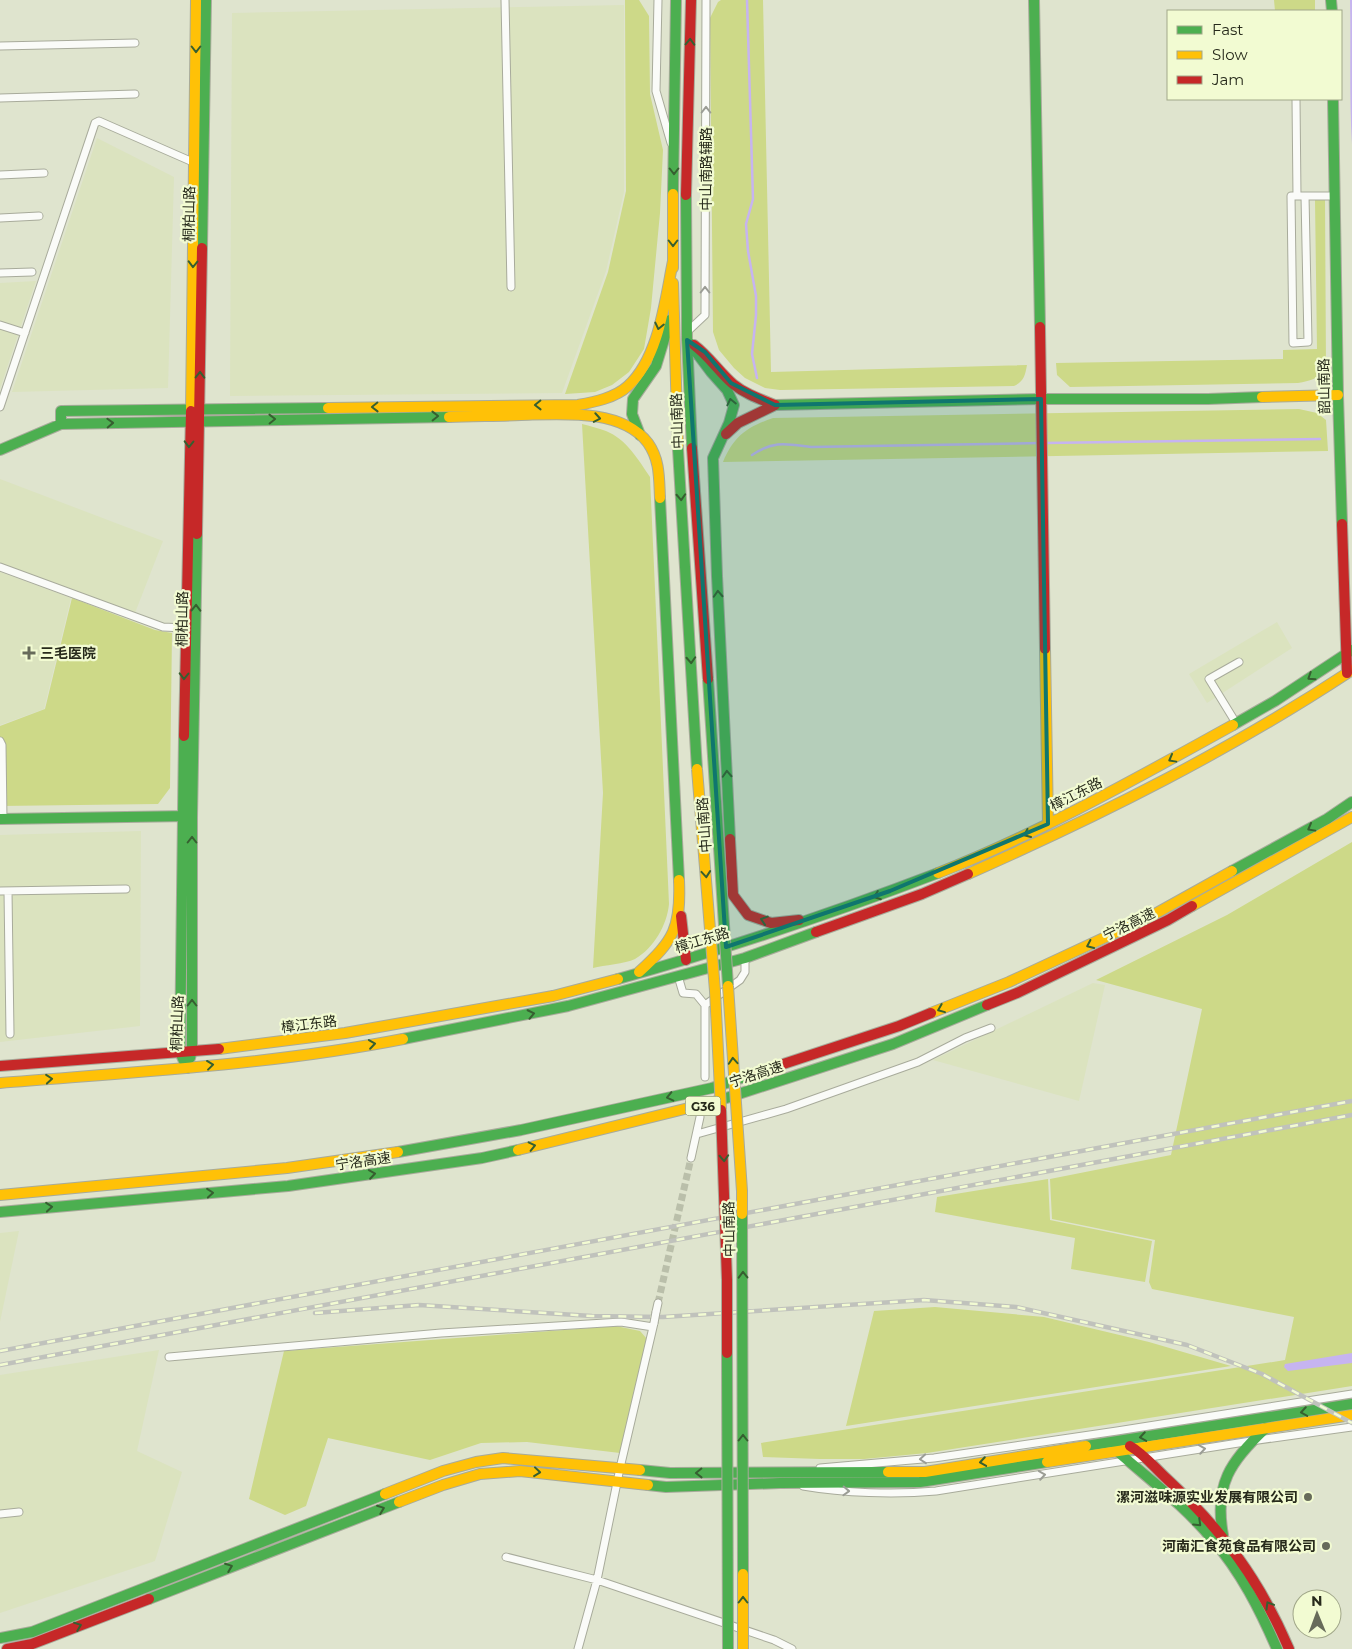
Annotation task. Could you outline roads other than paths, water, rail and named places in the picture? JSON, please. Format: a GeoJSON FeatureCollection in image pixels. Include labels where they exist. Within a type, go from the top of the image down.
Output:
{"type":"FeatureCollection","features":[{"type":"Feature","properties":{"kind":"main road","name":"桐柏山路"},"geometry":{"type":"LineString","coordinates":[[195,409],[196,0]]}},
{"type":"Feature","properties":{"kind":"main road","name":"桐柏山路"},"geometry":{"type":"LineString","coordinates":[[187,1068],[192,1050],[185,628],[195,409],[206,0]]}},
{"type":"Feature","properties":{"kind":"main road","name":"中山南路"},"geometry":{"type":"LineString","coordinates":[[676,0],[673,312],[678,449],[696,751],[715,991],[724,1171],[727,1280],[728,1649]]}},
{"type":"Feature","properties":{"kind":"main road","name":"中山南路"},"geometry":{"type":"LineString","coordinates":[[691,0],[686,195],[687,336],[692,448],[742,1191],[743,1649]]}},
{"type":"Feature","properties":{"kind":"main road"},"geometry":{"type":"LineString","coordinates":[[1034,0],[1048,824]]}},
{"type":"Feature","properties":{"kind":"main road","name":"韶山南路"},"geometry":{"type":"LineString","coordinates":[[1333,100],[1338,395],[1350,671]]}},
{"type":"Feature","properties":{"kind":"main road"},"geometry":{"type":"LineString","coordinates":[[61,424],[61,411],[578,405],[595,402],[628,386],[646,362],[655,340],[673,261]]}},
{"type":"Feature","properties":{"kind":"main road"},"geometry":{"type":"LineString","coordinates":[[640,436],[632,414],[633,399],[656,366],[673,312]]}},
{"type":"Feature","properties":{"kind":"main road"},"geometry":{"type":"LineString","coordinates":[[687,336],[705,352],[731,383],[752,396],[775,405],[1041,399],[1208,400],[1338,395]]}},
{"type":"Feature","properties":{"kind":"main road"},"geometry":{"type":"LineString","coordinates":[[687,336],[712,374],[727,388],[733,399],[733,411],[713,458],[717,576],[734,895],[748,915],[771,922],[812,919]]}},
{"type":"Feature","properties":{"kind":"main road"},"geometry":{"type":"LineString","coordinates":[[719,441],[738,423],[775,405]]}},
{"type":"Feature","properties":{"kind":"main road"},"geometry":{"type":"LineString","coordinates":[[0,450],[61,424],[578,414],[613,420],[628,426],[640,436],[657,459],[659,468],[680,900],[686,960]]}},
{"type":"Feature","properties":{"kind":"main road","name":"桐柏山路"},"geometry":{"type":"LineString","coordinates":[[187,1068],[180,1052],[187,816],[194,420]]}},
{"type":"Feature","properties":{"kind":"main road","name":"樟江东路"},"geometry":{"type":"LineString","coordinates":[[0,1066],[240,1047],[345,1033],[553,996],[686,960],[812,919],[890,891],[970,860],[1048,824],[1121,787],[1275,701],[1349,652]]}},
{"type":"Feature","properties":{"kind":"main road","name":"樟江东路"},"geometry":{"type":"LineString","coordinates":[[0,1083],[187,1068],[294,1056],[391,1042],[568,1006],[745,958],[922,894],[1056,836],[1138,794],[1294,708],[1350,671]]}},
{"type":"Feature","properties":{"kind":"main road","name":"宁洛高速"},"geometry":{"type":"LineString","coordinates":[[0,1196],[287,1168],[366,1158],[521,1130],[712,1088],[898,1026],[1009,982],[1152,915],[1327,819],[1352,802]]}},
{"type":"Feature","properties":{"kind":"main road"},"geometry":{"type":"LineString","coordinates":[[2,819],[187,816]]}},
{"type":"Feature","properties":{"kind":"main road","name":"宁洛高速"},"geometry":{"type":"LineString","coordinates":[[0,1212],[288,1186],[482,1158],[703,1106],[892,1044],[1017,993],[1168,920],[1352,817]]}},
{"type":"Feature","properties":{"kind":"main road"},"geometry":{"type":"LineString","coordinates":[[639,972],[660,952],[673,935],[678,924],[680,900]]}},
{"type":"Feature","properties":{"kind":"main road"},"geometry":{"type":"LineString","coordinates":[[7,1649],[34,1647],[443,1485],[480,1474],[520,1471],[666,1487],[781,1477],[925,1472],[1118,1436],[1352,1404]]}},
{"type":"Feature","properties":{"kind":"main road"},"geometry":{"type":"LineString","coordinates":[[0,1638],[32,1632],[434,1475],[476,1462],[503,1458],[670,1473],[920,1482],[1352,1415]]}},
{"type":"Feature","properties":{"kind":"main road"},"geometry":{"type":"LineString","coordinates":[[1224,1538],[1219,1518],[1220,1494],[1227,1473],[1241,1452],[1267,1427]]}},
{"type":"Feature","properties":{"kind":"main road"},"geometry":{"type":"LineString","coordinates":[[1118,1436],[1145,1458],[1209,1520],[1224,1538],[1246,1566],[1276,1616],[1290,1649]]}},
{"type":"Feature","properties":{"kind":"main road"},"geometry":{"type":"LineString","coordinates":[[1117,1451],[1118,1436]]}},
{"type":"Feature","properties":{"kind":"main road"},"geometry":{"type":"LineString","coordinates":[[1117,1451],[1201,1526],[1232,1563],[1261,1613],[1278,1649]]}},
{"type":"Feature","properties":{"kind":"main road"},"geometry":{"type":"LineString","coordinates":[[32,1632],[34,1647]]}},
{"type":"Feature","properties":{"kind":"street"},"geometry":{"type":"LineString","coordinates":[[505,0],[511,286]]}},
{"type":"Feature","properties":{"kind":"street"},"geometry":{"type":"LineString","coordinates":[[658,0],[656,91],[674,154]]}},
{"type":"Feature","properties":{"kind":"street","name":"中山南路辅路"},"geometry":{"type":"LineString","coordinates":[[687,336],[705,315],[706,0]]}},
{"type":"Feature","properties":{"kind":"street"},"geometry":{"type":"LineString","coordinates":[[0,46],[135,43]]}},
{"type":"Feature","properties":{"kind":"street"},"geometry":{"type":"LineString","coordinates":[[0,98],[135,94]]}},
{"type":"Feature","properties":{"kind":"street"},"geometry":{"type":"LineString","coordinates":[[1296,100],[1301,196],[1308,342],[1293,343],[1291,196],[1301,196],[1335,196]]}},
{"type":"Feature","properties":{"kind":"street"},"geometry":{"type":"LineString","coordinates":[[0,408],[95,122],[99,120],[195,163]]}},
{"type":"Feature","properties":{"kind":"street"},"geometry":{"type":"LineString","coordinates":[[0,175],[44,173]]}},
{"type":"Feature","properties":{"kind":"street"},"geometry":{"type":"LineString","coordinates":[[0,218],[39,216]]}},
{"type":"Feature","properties":{"kind":"street"},"geometry":{"type":"LineString","coordinates":[[0,273],[32,272]]}},
{"type":"Feature","properties":{"kind":"street"},"geometry":{"type":"LineString","coordinates":[[0,325],[25,333]]}},
{"type":"Feature","properties":{"kind":"street"},"geometry":{"type":"LineString","coordinates":[[0,567],[163,627],[185,628]]}},
{"type":"Feature","properties":{"kind":"street"},"geometry":{"type":"LineString","coordinates":[[1236,723],[1209,679],[1239,662]]}},
{"type":"Feature","properties":{"kind":"street"},"geometry":{"type":"LineString","coordinates":[[0,740],[2,745],[2,819]]}},
{"type":"Feature","properties":{"kind":"street"},"geometry":{"type":"LineString","coordinates":[[0,891],[126,889]]}},
{"type":"Feature","properties":{"kind":"street"},"geometry":{"type":"LineString","coordinates":[[8,890],[10,1034]]}},
{"type":"Feature","properties":{"kind":"street"},"geometry":{"type":"LineString","coordinates":[[705,1005],[740,980],[745,972],[745,958]]}},
{"type":"Feature","properties":{"kind":"street"},"geometry":{"type":"LineString","coordinates":[[678,976],[683,993],[696,994],[705,1005],[705,1077]]}},
{"type":"Feature","properties":{"kind":"street"},"geometry":{"type":"LineString","coordinates":[[697,1134],[786,1109],[918,1062],[965,1038],[991,1028]]}},
{"type":"Feature","properties":{"kind":"street"},"geometry":{"type":"LineString","coordinates":[[692,1158],[700,1116]]}},
{"type":"Feature","properties":{"kind":"street"},"geometry":{"type":"LineString","coordinates":[[578,1649],[597,1580],[617,1481],[658,1303]]}},
{"type":"Feature","properties":{"kind":"street"},"geometry":{"type":"LineString","coordinates":[[169,1357],[441,1334],[620,1322],[653,1325]]}},
{"type":"Feature","properties":{"kind":"street"},"geometry":{"type":"LineString","coordinates":[[1118,1436],[1352,1394]]}},
{"type":"Feature","properties":{"kind":"street"},"geometry":{"type":"LineString","coordinates":[[781,1477],[828,1490],[917,1493],[1352,1427]]}},
{"type":"Feature","properties":{"kind":"street"},"geometry":{"type":"LineString","coordinates":[[0,1514],[19,1512]]}},
{"type":"Feature","properties":{"kind":"street"},"geometry":{"type":"LineString","coordinates":[[506,1557],[597,1580],[774,1640],[792,1649]]}},
{"type":"Feature","properties":{"kind":"waterway"},"geometry":{"type":"LineString","coordinates":[[747,0],[753,199],[746,224],[748,251],[756,296],[752,354],[757,378]]}},
{"type":"Feature","properties":{"kind":"waterway"},"geometry":{"type":"LineString","coordinates":[[1045,443],[1320,439]]}},
{"type":"Feature","properties":{"kind":"waterway"},"geometry":{"type":"LineString","coordinates":[[752,455],[767,447],[781,444],[811,447],[1040,443]]}},
{"type":"Feature","properties":{"kind":"tunnel"},"geometry":{"type":"LineString","coordinates":[[658,1303],[691,1158]]}},
{"type":"Feature","properties":{"kind":"railway"},"geometry":{"type":"LineString","coordinates":[[0,1351],[1352,1101]]}},
{"type":"Feature","properties":{"kind":"railway"},"geometry":{"type":"LineString","coordinates":[[0,1365],[1352,1115]]}},
{"type":"Feature","properties":{"kind":"railway"},"geometry":{"type":"LineString","coordinates":[[315,1313],[419,1305],[592,1316],[663,1317],[924,1300],[1016,1307],[1187,1345],[1262,1374],[1352,1423]]}},
{"type":"Feature","properties":{"kind":"place","name":"三毛医院"},"geometry":{"type":"Point","coordinates":[29,653]}},
{"type":"Feature","properties":{"kind":"place","name":"漯河滋味源实业发展有限公司"},"geometry":{"type":"Point","coordinates":[1308,1497]}},
{"type":"Feature","properties":{"kind":"place","name":"河南汇食苑食品有限公司"},"geometry":{"type":"Point","coordinates":[1326,1546]}}]}
